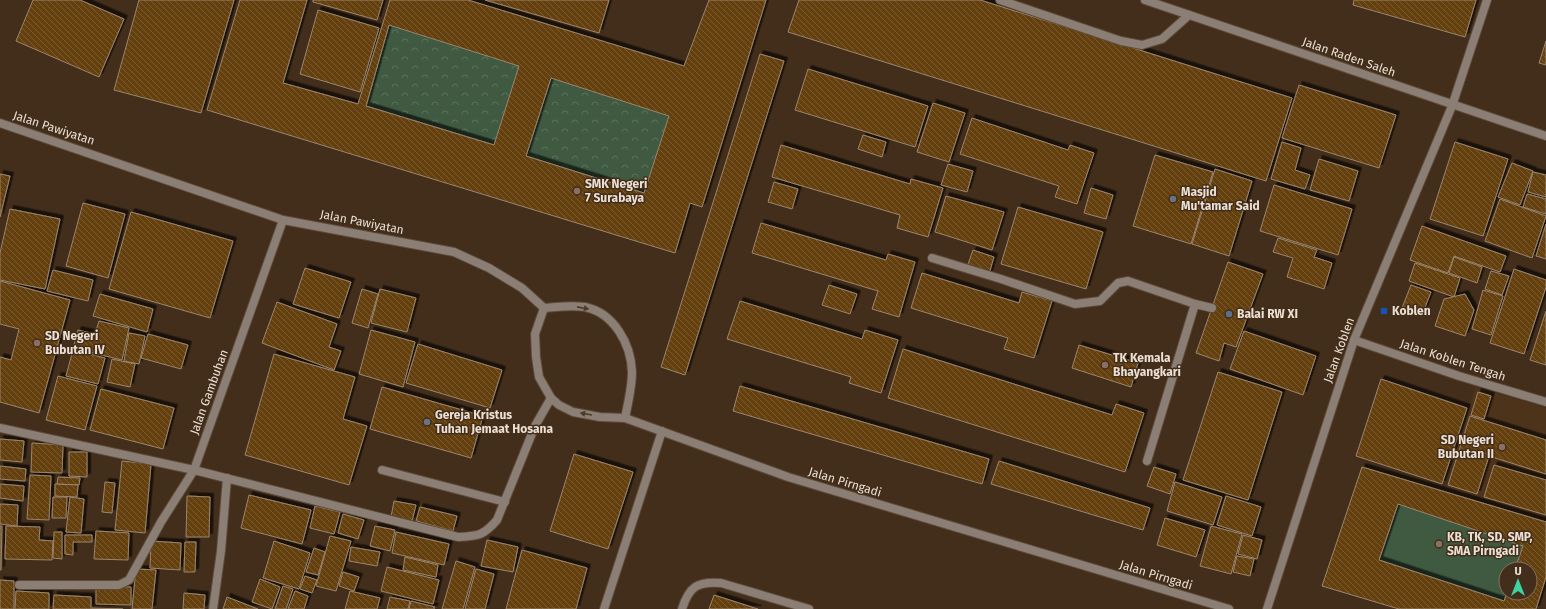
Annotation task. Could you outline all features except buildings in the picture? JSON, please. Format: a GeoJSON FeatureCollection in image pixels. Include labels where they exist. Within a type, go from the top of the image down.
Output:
{"type":"FeatureCollection","features":[{"type":"Feature","properties":{"kind":"street"},"geometry":{"type":"LineString","coordinates":[[1000,0],[1121,41],[1142,45],[1162,39],[1189,15]]}},
{"type":"Feature","properties":{"kind":"street","name":"Jalan Raden Saleh"},"geometry":{"type":"LineString","coordinates":[[1145,0],[1452,106],[1546,136]]}},
{"type":"Feature","properties":{"kind":"street","name":"Jalan Koblen"},"geometry":{"type":"LineString","coordinates":[[1267,609],[1354,340],[1452,106],[1487,0]]}},
{"type":"Feature","properties":{"kind":"street","name":"Jalan Pawiyatan"},"geometry":{"type":"LineString","coordinates":[[0,123],[283,220],[454,252],[489,268],[522,288],[544,308]]}},
{"type":"Feature","properties":{"kind":"street","name":"Jalan Gambuhan"},"geometry":{"type":"LineString","coordinates":[[19,585],[119,585],[129,580],[161,522],[194,470],[283,220]]}},
{"type":"Feature","properties":{"kind":"street"},"geometry":{"type":"LineString","coordinates":[[932,258],[1076,304],[1100,300],[1118,283],[1128,281],[1195,304],[1212,308]]}},
{"type":"Feature","properties":{"kind":"street"},"geometry":{"type":"LineString","coordinates":[[1147,461],[1195,304]]}},
{"type":"Feature","properties":{"kind":"street"},"geometry":{"type":"LineString","coordinates":[[544,308],[571,306],[586,307],[603,315],[616,327],[627,346],[632,372],[625,418]]}},
{"type":"Feature","properties":{"kind":"street","name":"Jalan Pirngadi"},"geometry":{"type":"LineString","coordinates":[[544,308],[535,334],[539,377],[551,398],[559,405],[573,412],[600,417],[625,418],[788,477],[1229,609]]}},
{"type":"Feature","properties":{"kind":"street","name":"Jalan Koblen Tengah"},"geometry":{"type":"LineString","coordinates":[[1354,340],[1459,376],[1546,402]]}},
{"type":"Feature","properties":{"kind":"street"},"geometry":{"type":"LineString","coordinates":[[0,428],[194,470],[458,537],[478,536],[486,532],[497,520],[535,426],[551,398]]}},
{"type":"Feature","properties":{"kind":"street"},"geometry":{"type":"LineString","coordinates":[[604,609],[662,431]]}},
{"type":"Feature","properties":{"kind":"street"},"geometry":{"type":"LineString","coordinates":[[382,470],[505,502]]}},
{"type":"Feature","properties":{"kind":"street"},"geometry":{"type":"LineString","coordinates":[[213,609],[221,551],[227,478]]}},
{"type":"Feature","properties":{"kind":"street"},"geometry":{"type":"LineString","coordinates":[[682,609],[686,594],[695,586],[708,582],[721,583],[809,609]]}},
{"type":"Feature","properties":{"kind":"shaded area","name":"SD Negeri Bubutan II"},"geometry":{"type":"Polygon","coordinates":[[[1475,387],[1546,408],[1546,518],[1446,487],[1475,387]]]}},
{"type":"Feature","properties":{"kind":"green space"},"geometry":{"type":"Polygon","coordinates":[[[389,25],[519,66],[494,145],[366,106],[389,25]]]}},
{"type":"Feature","properties":{"kind":"green space"},"geometry":{"type":"Polygon","coordinates":[[[551,78],[669,116],[644,193],[526,156],[551,78]]]}},
{"type":"Feature","properties":{"kind":"green space"},"geometry":{"type":"Polygon","coordinates":[[[1398,504],[1523,546],[1518,561],[1498,561],[1498,599],[1379,560],[1398,504]]]}},
{"type":"Feature","properties":{"kind":"place","name":"SMK Negeri 7 Surabaya"},"geometry":{"type":"Point","coordinates":[577,191]}},
{"type":"Feature","properties":{"kind":"place","name":"Masjid Mu'tamar Said"},"geometry":{"type":"Point","coordinates":[1173,199]}},
{"type":"Feature","properties":{"kind":"place","name":"Koblen"},"geometry":{"type":"Point","coordinates":[1384,311]}},
{"type":"Feature","properties":{"kind":"place","name":"Balai RW XI"},"geometry":{"type":"Point","coordinates":[1229,314]}},
{"type":"Feature","properties":{"kind":"place","name":"SD Negeri Bubutan IV"},"geometry":{"type":"Point","coordinates":[37,343]}},
{"type":"Feature","properties":{"kind":"place","name":"TK Kemala Bhayangkari"},"geometry":{"type":"Point","coordinates":[1105,365]}},
{"type":"Feature","properties":{"kind":"place","name":"Gereja Kristus Tuhan Jemaat Hosana"},"geometry":{"type":"Point","coordinates":[427,422]}},
{"type":"Feature","properties":{"kind":"place","name":"SD Negeri Bubutan II"},"geometry":{"type":"Point","coordinates":[1502,447]}},
{"type":"Feature","properties":{"kind":"place","name":"KB, TK, SD, SMP, SMA Pirngadi"},"geometry":{"type":"Point","coordinates":[1439,544]}}]}
